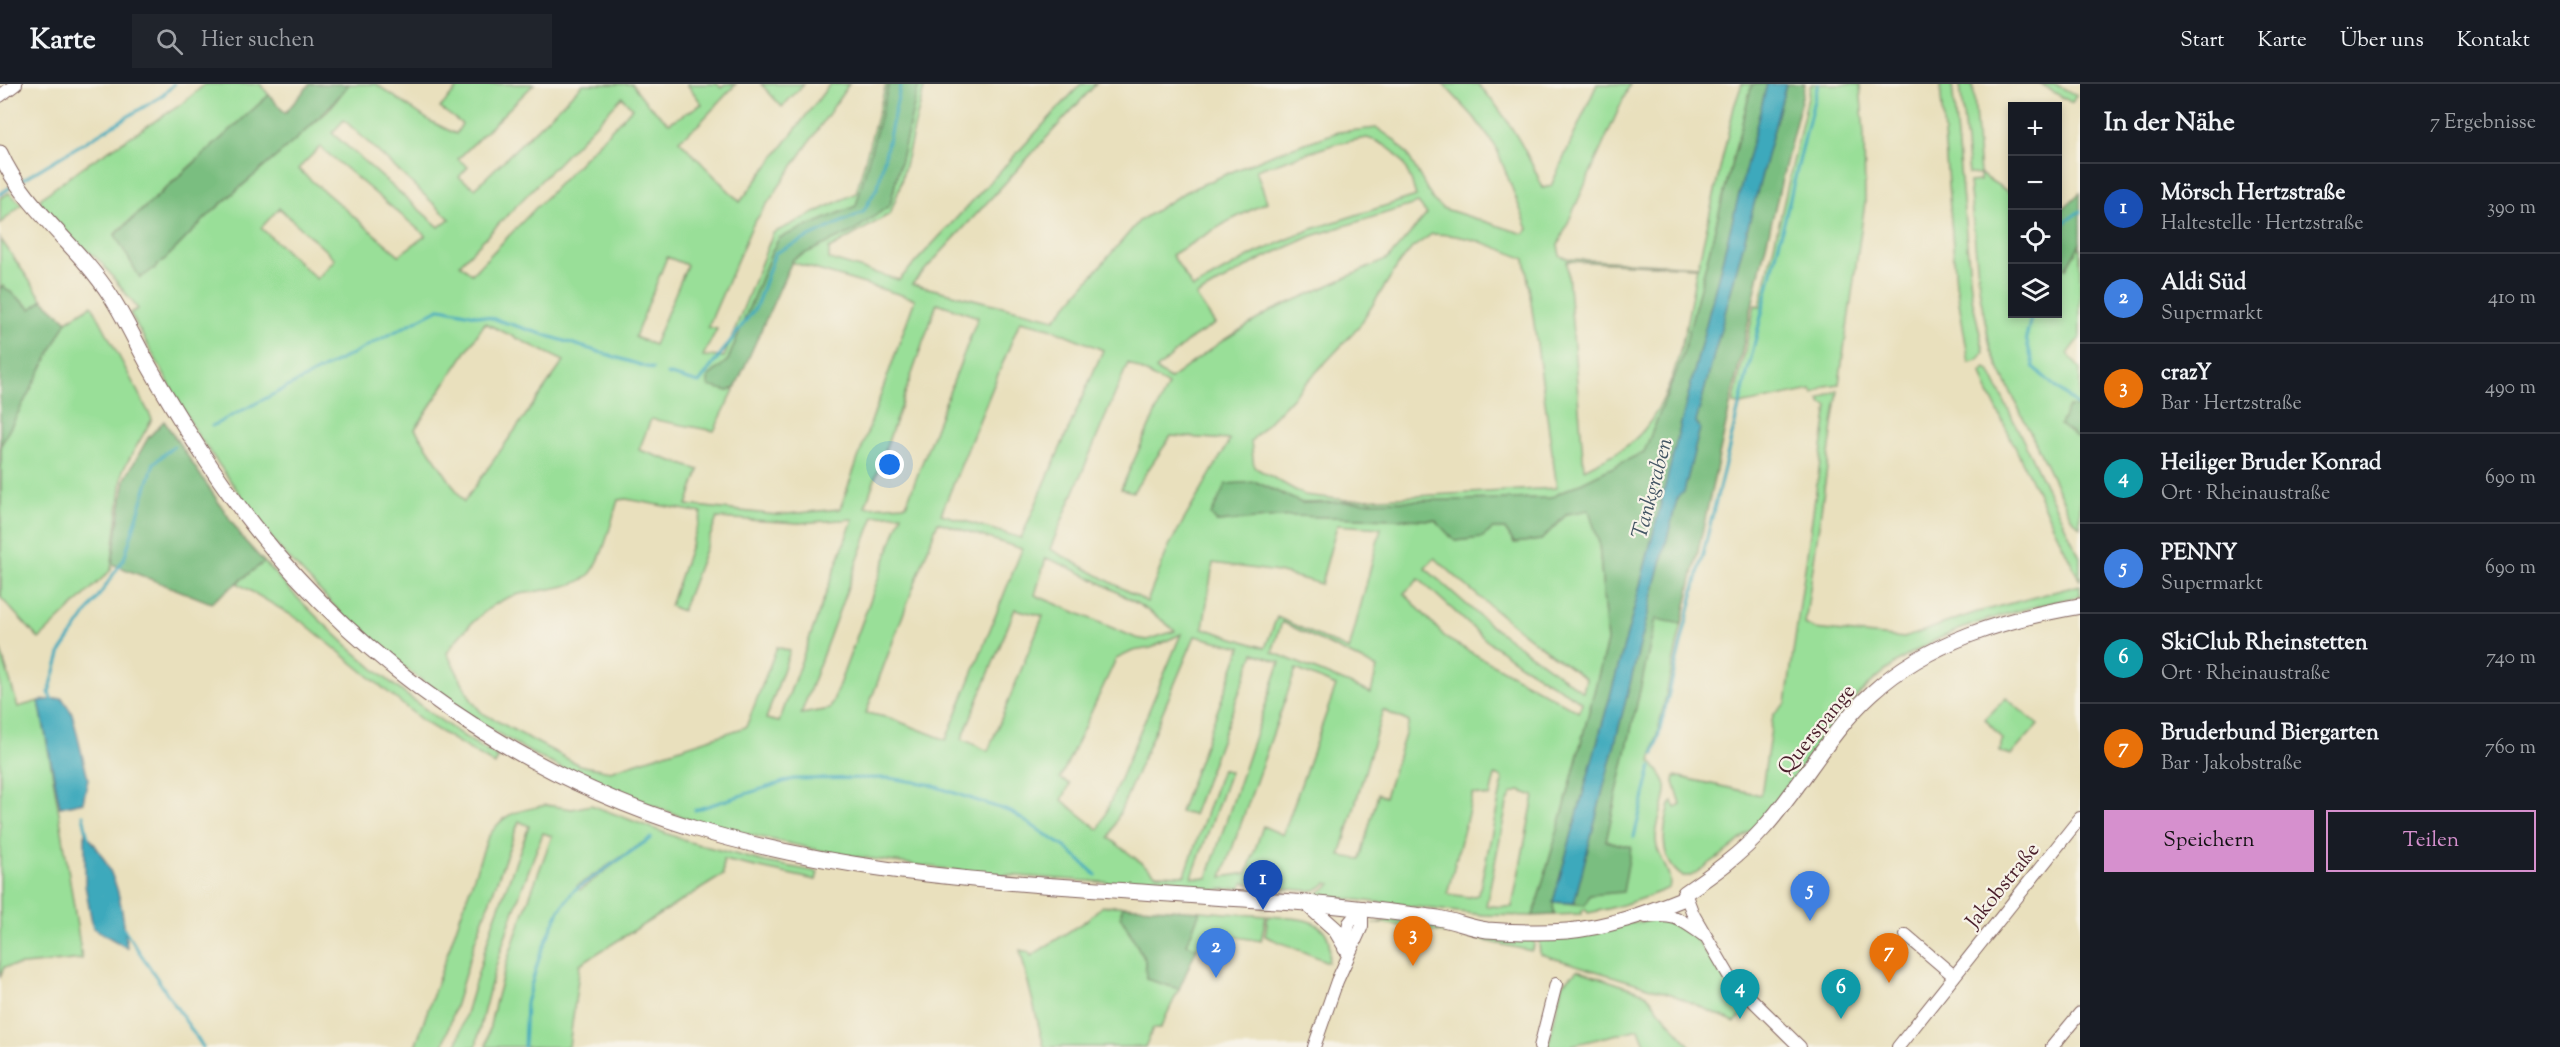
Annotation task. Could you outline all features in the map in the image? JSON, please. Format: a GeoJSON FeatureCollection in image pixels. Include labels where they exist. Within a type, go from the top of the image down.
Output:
{"type":"FeatureCollection","features":[{"type":"Feature","properties":{"kind":"main road"},"geometry":{"type":"LineString","coordinates":[[0,153],[16,182],[108,291],[194,441],[255,528],[292,571],[362,641],[408,679],[463,719],[531,759],[603,794],[651,814],[696,829],[820,858],[932,875],[1024,884],[1362,907],[1455,921],[1571,921],[1604,917],[1632,909],[1671,893],[1685,893]]}},
{"type":"Feature","properties":{"kind":"main road","name":"Querspange"},"geometry":{"type":"LineString","coordinates":[[1455,921],[1482,929],[1536,932],[1570,930],[1636,918],[1682,898],[1685,893],[1723,866],[1763,830],[1845,721],[1872,693],[1900,671],[1965,636],[2018,619],[2080,606]]}},
{"type":"Feature","properties":{"kind":"main road"},"geometry":{"type":"LineString","coordinates":[[1306,903],[1335,930],[1344,944]]}},
{"type":"Feature","properties":{"kind":"street"},"geometry":{"type":"LineString","coordinates":[[0,96],[16,84]]}},
{"type":"Feature","properties":{"kind":"street","name":"Jakobstraße"},"geometry":{"type":"LineString","coordinates":[[1898,1047],[2080,819]]}},
{"type":"Feature","properties":{"kind":"street"},"geometry":{"type":"LineString","coordinates":[[1685,893],[1706,937],[1731,979],[1762,1013],[1800,1047]]}},
{"type":"Feature","properties":{"kind":"street"},"geometry":{"type":"LineString","coordinates":[[1343,966],[1344,944],[1349,923],[1362,907]]}},
{"type":"Feature","properties":{"kind":"street"},"geometry":{"type":"LineString","coordinates":[[1314,1047],[1343,966],[1362,926],[1362,907]]}},
{"type":"Feature","properties":{"kind":"street"},"geometry":{"type":"LineString","coordinates":[[1636,918],[1666,915],[1680,919],[1706,937]]}},
{"type":"Feature","properties":{"kind":"street"},"geometry":{"type":"LineString","coordinates":[[1905,935],[1954,976]]}},
{"type":"Feature","properties":{"kind":"street"},"geometry":{"type":"LineString","coordinates":[[1540,1047],[1556,984]]}},
{"type":"Feature","properties":{"kind":"street"},"geometry":{"type":"LineString","coordinates":[[2052,1047],[2080,1013]]}},
{"type":"Feature","properties":{"kind":"green space"},"geometry":{"type":"Polygon","coordinates":[[[205,84],[260,84],[269,95],[115,234],[154,269],[211,213],[328,111],[349,84],[376,84],[430,121],[456,134],[462,124],[440,108],[461,84],[534,84],[458,159],[468,167],[459,177],[475,188],[583,84],[632,84],[646,102],[669,123],[702,104],[687,84],[717,84],[721,88],[725,84],[736,84],[698,125],[679,140],[740,202],[830,84],[849,84],[752,226],[708,327],[717,329],[703,356],[724,357],[773,233],[856,193],[886,84],[889,84],[856,206],[779,238],[728,360],[708,377],[728,391],[735,388],[714,431],[651,419],[639,450],[699,470],[687,505],[777,515],[840,509],[915,299],[791,262],[890,205],[919,84],[925,84],[899,190],[890,214],[829,249],[829,259],[899,280],[1081,84],[1096,84],[912,284],[1055,319],[1139,221],[1185,192],[1273,154],[1338,132],[1377,128],[1393,139],[1408,155],[1433,200],[1442,208],[1524,234],[1528,229],[1496,147],[1473,116],[1443,84],[1478,84],[1515,133],[1543,188],[1551,186],[1597,84],[1630,84],[1558,245],[1560,256],[1570,259],[1698,266],[1734,107],[1742,84],[1752,84],[1682,358],[1644,452],[1550,498],[1302,503],[1256,482],[1217,522],[1292,516],[1435,520],[1455,541],[1481,538],[1493,529],[1505,529],[1514,543],[1541,540],[1567,514],[1589,509],[1599,543],[1607,642],[1565,805],[1533,916],[1483,915],[1316,895],[1331,884],[1327,883],[1311,891],[1243,883],[1241,888],[1213,890],[975,873],[836,854],[701,824],[587,781],[531,753],[470,717],[362,635],[277,546],[197,434],[130,313],[138,309],[101,262],[72,238],[40,203],[41,198],[84,166],[182,104],[205,84]],[[622,97],[460,264],[472,274],[632,108],[622,97]],[[344,120],[332,133],[439,227],[449,219],[344,120]],[[1367,138],[1335,144],[1256,170],[1267,202],[1227,222],[1172,255],[1193,288],[1254,254],[1309,230],[1416,196],[1400,159],[1387,146],[1367,138]],[[320,147],[298,169],[399,255],[425,235],[320,147]],[[1418,203],[1312,236],[1261,259],[1196,296],[1215,324],[1188,341],[1156,370],[1170,379],[1222,341],[1271,311],[1388,259],[1427,214],[1418,203]],[[279,208],[261,228],[317,279],[335,259],[279,208]],[[1432,234],[1412,248],[1398,265],[1358,328],[1251,441],[1254,467],[1304,495],[1347,500],[1557,488],[1525,259],[1468,238],[1432,234]],[[667,257],[635,337],[654,345],[687,265],[667,257]],[[1567,261],[1584,469],[1615,453],[1642,432],[1656,412],[1667,390],[1683,340],[1697,267],[1567,261]],[[937,303],[865,507],[906,505],[978,317],[937,303]],[[1020,321],[941,514],[1021,538],[1103,350],[1050,328],[1020,321]],[[485,323],[415,429],[464,502],[564,361],[485,323]],[[1128,363],[1050,549],[1147,602],[1169,546],[1230,440],[1171,436],[1133,492],[1121,489],[1168,385],[1128,363]],[[626,499],[618,500],[610,530],[597,563],[587,577],[573,584],[506,598],[477,618],[447,653],[472,701],[482,713],[579,765],[610,771],[746,727],[777,647],[790,651],[766,719],[779,722],[853,519],[799,523],[717,518],[682,611],[670,606],[702,513],[626,499]],[[902,514],[874,516],[801,714],[830,709],[902,514]],[[938,522],[866,713],[890,718],[946,740],[1022,549],[938,522]],[[1337,525],[1321,584],[1278,572],[1213,563],[1203,628],[1265,648],[1277,617],[1349,650],[1381,528],[1337,525]],[[1046,558],[1035,595],[1136,638],[1147,640],[1175,631],[1149,611],[1114,590],[1046,558]],[[1435,558],[1425,568],[1491,626],[1583,692],[1586,679],[1508,621],[1435,558]],[[1419,579],[1404,593],[1447,639],[1579,712],[1582,702],[1521,665],[1486,640],[1419,579]],[[1015,609],[962,739],[988,751],[1043,616],[1015,609]],[[1282,622],[1272,652],[1371,693],[1377,668],[1282,622]],[[1181,634],[1151,648],[1133,651],[1116,659],[1060,779],[1070,784],[1062,800],[1099,829],[1181,634]],[[1195,636],[1109,838],[1156,874],[1185,875],[1222,769],[1230,772],[1192,877],[1207,878],[1280,662],[1254,653],[1193,815],[1180,812],[1241,647],[1195,636]],[[1296,669],[1222,877],[1247,873],[1263,826],[1283,835],[1336,686],[1296,669]],[[1383,710],[1340,856],[1360,859],[1378,794],[1385,797],[1409,722],[1383,710]],[[1495,775],[1490,797],[1473,794],[1447,894],[1469,897],[1477,895],[1480,888],[1503,781],[1501,777],[1495,775]],[[1520,791],[1512,793],[1507,804],[1486,906],[1512,907],[1534,796],[1520,791]]]}},
{"type":"Feature","properties":{"kind":"green space"},"geometry":{"type":"Polygon","coordinates":[[[310,84],[349,84],[300,135],[211,213],[177,248],[140,278],[115,235],[269,95],[285,113],[310,84]]]}},
{"type":"Feature","properties":{"kind":"green space"},"geometry":{"type":"Polygon","coordinates":[[[761,84],[804,84],[782,107],[761,84]]]}},
{"type":"Feature","properties":{"kind":"green space"},"geometry":{"type":"Polygon","coordinates":[[[889,84],[919,84],[890,205],[854,231],[793,259],[735,388],[728,391],[708,386],[708,377],[728,360],[779,238],[856,206],[889,84]]]}},
{"type":"Feature","properties":{"kind":"green space"},"geometry":{"type":"Polygon","coordinates":[[[1752,84],[1767,84],[1632,617],[1553,902],[1554,915],[1533,916],[1565,805],[1607,642],[1599,543],[1589,510],[1567,514],[1541,540],[1514,543],[1505,529],[1493,529],[1481,538],[1455,541],[1435,520],[1292,516],[1217,522],[1211,515],[1226,484],[1256,482],[1302,503],[1550,498],[1644,452],[1682,358],[1752,84]]]}},
{"type":"Feature","properties":{"kind":"green space"},"geometry":{"type":"Polygon","coordinates":[[[1786,84],[1805,84],[1759,274],[1682,624],[1656,619],[1606,841],[1631,847],[1623,892],[1590,895],[1585,905],[1574,903],[1678,496],[1684,492],[1700,428],[1696,422],[1786,84]]]}},
{"type":"Feature","properties":{"kind":"green space"},"geometry":{"type":"Polygon","coordinates":[[[1811,84],[1860,84],[1864,135],[1865,202],[1839,384],[1825,386],[1814,394],[1811,390],[1740,405],[1733,404],[1755,305],[1760,306],[1811,84]]]}},
{"type":"Feature","properties":{"kind":"green space"},"geometry":{"type":"Polygon","coordinates":[[[1940,84],[1952,84],[1972,298],[1984,352],[1975,361],[1969,362],[1956,284],[1940,84]]]}},
{"type":"Feature","properties":{"kind":"green space"},"geometry":{"type":"Polygon","coordinates":[[[1960,84],[1973,84],[1980,174],[2008,192],[2008,318],[2062,318],[2062,267],[2066,269],[2080,244],[2080,338],[2068,354],[2080,369],[2080,408],[2068,407],[2060,425],[2080,440],[2080,527],[2071,517],[1991,351],[1980,295],[1969,182],[1980,181],[1980,175],[1969,174],[1960,84]]]}},
{"type":"Feature","properties":{"kind":"green space"},"geometry":{"type":"Polygon","coordinates":[[[2040,84],[2055,84],[2076,95],[2072,103],[2040,84]]]}},
{"type":"Feature","properties":{"kind":"green space"},"geometry":{"type":"Polygon","coordinates":[[[9,193],[22,204],[0,224],[0,198],[9,193]]]}},
{"type":"Feature","properties":{"kind":"green space"},"geometry":{"type":"Polygon","coordinates":[[[2080,193],[2080,244],[2065,269],[2062,267],[2062,209],[2080,193]]]}},
{"type":"Feature","properties":{"kind":"green space"},"geometry":{"type":"Polygon","coordinates":[[[0,238],[43,300],[32,309],[3,286],[0,288],[0,238]]]}},
{"type":"Feature","properties":{"kind":"green space"},"geometry":{"type":"Polygon","coordinates":[[[3,286],[31,309],[43,300],[67,321],[1,445],[0,598],[0,288],[3,286]]]}},
{"type":"Feature","properties":{"kind":"green space"},"geometry":{"type":"Polygon","coordinates":[[[92,305],[152,419],[123,470],[111,570],[39,639],[1,598],[1,445],[67,321],[92,305]]]}},
{"type":"Feature","properties":{"kind":"green space"},"geometry":{"type":"Polygon","coordinates":[[[1986,368],[2080,557],[2080,581],[1986,387],[1981,373],[1986,368]]]}},
{"type":"Feature","properties":{"kind":"green space"},"geometry":{"type":"Polygon","coordinates":[[[1838,390],[1805,624],[1814,629],[1904,638],[1974,613],[2080,585],[2080,596],[2016,611],[1956,631],[1900,660],[1874,680],[1850,704],[1751,830],[1691,876],[1682,876],[1669,861],[1664,843],[1670,805],[1673,802],[1676,808],[1681,805],[1674,782],[1675,776],[1761,795],[1773,715],[1786,703],[1828,406],[1819,400],[1838,390]]]}},
{"type":"Feature","properties":{"kind":"green space"},"geometry":{"type":"Polygon","coordinates":[[[2068,407],[2080,408],[2080,440],[2060,425],[2068,407]]]}},
{"type":"Feature","properties":{"kind":"green space"},"geometry":{"type":"Polygon","coordinates":[[[164,421],[244,540],[264,562],[211,603],[112,564],[125,479],[148,438],[164,421]]]}},
{"type":"Feature","properties":{"kind":"green space"},"geometry":{"type":"Polygon","coordinates":[[[264,562],[345,644],[403,693],[498,758],[495,765],[424,722],[303,622],[237,583],[264,562]]]}},
{"type":"Feature","properties":{"kind":"green space"},"geometry":{"type":"Polygon","coordinates":[[[1656,618],[1682,624],[1651,762],[1662,776],[1666,786],[1656,839],[1669,878],[1669,888],[1609,909],[1588,913],[1586,909],[1582,910],[1582,914],[1554,915],[1553,902],[1585,905],[1590,895],[1631,847],[1606,841],[1656,618]]]}},
{"type":"Feature","properties":{"kind":"green space"},"geometry":{"type":"Polygon","coordinates":[[[0,648],[18,707],[39,701],[57,798],[82,959],[4,967],[0,978],[0,648]]]}},
{"type":"Feature","properties":{"kind":"green space"},"geometry":{"type":"Polygon","coordinates":[[[2006,698],[2038,725],[2011,755],[2000,752],[2002,739],[1985,719],[2006,698]]]}},
{"type":"Feature","properties":{"kind":"green space"},"geometry":{"type":"Polygon","coordinates":[[[546,805],[572,809],[591,805],[689,842],[765,862],[818,872],[816,880],[723,860],[723,875],[580,964],[569,1047],[486,1047],[506,966],[552,836],[543,833],[505,939],[476,1047],[456,1047],[493,923],[529,826],[519,821],[475,941],[443,1047],[415,1047],[487,839],[505,818],[519,811],[546,805]],[[644,842],[577,886],[580,890],[644,842]]]}},
{"type":"Feature","properties":{"kind":"green space"},"geometry":{"type":"Polygon","coordinates":[[[1102,906],[1122,906],[1121,917],[1145,960],[1146,979],[1179,989],[1160,1029],[1153,1029],[1145,1047],[1044,1047],[1020,950],[1029,952],[1031,956],[1087,920],[1102,906]]]}},
{"type":"Feature","properties":{"kind":"green space"},"geometry":{"type":"Polygon","coordinates":[[[1122,906],[1200,911],[1187,944],[1197,948],[1179,989],[1146,979],[1145,960],[1121,916],[1122,906]]]}},
{"type":"Feature","properties":{"kind":"green space"},"geometry":{"type":"Polygon","coordinates":[[[1200,911],[1266,916],[1261,941],[1207,932],[1197,948],[1186,945],[1200,911]]]}},
{"type":"Feature","properties":{"kind":"green space"},"geometry":{"type":"Polygon","coordinates":[[[1268,916],[1304,920],[1322,928],[1330,947],[1328,962],[1265,936],[1268,916]]]}},
{"type":"Feature","properties":{"kind":"green space"},"geometry":{"type":"Polygon","coordinates":[[[1391,919],[1487,932],[1533,934],[1534,946],[1531,951],[1463,936],[1383,923],[1373,924],[1391,919]]]}},
{"type":"Feature","properties":{"kind":"green space"},"geometry":{"type":"Polygon","coordinates":[[[1656,920],[1682,925],[1693,935],[1725,980],[1750,1007],[1735,1022],[1671,994],[1540,954],[1538,934],[1656,920]]]}},
{"type":"Feature","properties":{"kind":"green space"},"geometry":{"type":"Polygon","coordinates":[[[1577,970],[1645,993],[1691,1047],[1646,1047],[1639,1029],[1572,1045],[1572,1047],[1548,1047],[1562,985],[1577,970]]]}},
{"type":"Feature","properties":{"kind":"water"},"geometry":{"type":"Polygon","coordinates":[[[1767,84],[1786,84],[1696,422],[1700,428],[1684,492],[1678,496],[1574,903],[1553,902],[1632,617],[1767,84]]]}},
{"type":"Feature","properties":{"kind":"water"},"geometry":{"type":"Polygon","coordinates":[[[62,698],[72,713],[88,779],[83,802],[60,807],[39,701],[62,698]]]}},
{"type":"Feature","properties":{"kind":"water"},"geometry":{"type":"Polygon","coordinates":[[[85,832],[105,860],[116,886],[123,914],[127,948],[93,928],[85,885],[85,832]]]}},
{"type":"Feature","properties":{"kind":"waterway"},"geometry":{"type":"LineString","coordinates":[[22,180],[162,96],[174,84]]}},
{"type":"Feature","properties":{"kind":"waterway"},"geometry":{"type":"LineString","coordinates":[[667,374],[699,383],[756,307],[775,253],[863,212],[878,186],[901,84]]}},
{"type":"Feature","properties":{"kind":"waterway"},"geometry":{"type":"LineString","coordinates":[[1654,754],[1818,84]]}},
{"type":"Feature","properties":{"kind":"waterway"},"geometry":{"type":"LineString","coordinates":[[0,194],[14,185]]}},
{"type":"Feature","properties":{"kind":"waterway"},"geometry":{"type":"LineString","coordinates":[[2062,224],[2080,211]]}},
{"type":"Feature","properties":{"kind":"waterway"},"geometry":{"type":"LineString","coordinates":[[212,426],[441,308],[491,318],[653,369]]}},
{"type":"Feature","properties":{"kind":"waterway"},"geometry":{"type":"LineString","coordinates":[[2031,318],[2026,338],[2034,368],[2080,408]]}},
{"type":"Feature","properties":{"kind":"waterway"},"geometry":{"type":"LineString","coordinates":[[52,701],[49,692],[61,651],[124,559],[154,463],[174,446]]}},
{"type":"Feature","properties":{"kind":"waterway"},"geometry":{"type":"LineString","coordinates":[[1634,837],[1651,767]]}},
{"type":"Feature","properties":{"kind":"waterway"},"geometry":{"type":"LineString","coordinates":[[695,810],[793,779],[889,778],[928,784],[1011,812],[1065,847],[1096,875]]}},
{"type":"Feature","properties":{"kind":"waterway"},"geometry":{"type":"LineString","coordinates":[[83,815],[88,838]]}},
{"type":"Feature","properties":{"kind":"waterway"},"geometry":{"type":"LineString","coordinates":[[524,1047],[526,1003],[540,955],[559,911],[573,891],[651,838]]}},
{"type":"Feature","properties":{"kind":"waterway"},"geometry":{"type":"LineString","coordinates":[[124,929],[203,1047]]}},
{"type":"Feature","properties":{"kind":"place","name":"Mörsch Hertzstraße"},"geometry":{"type":"Point","coordinates":[1263,910]}},
{"type":"Feature","properties":{"kind":"place","name":"PENNY"},"geometry":{"type":"Point","coordinates":[1810,921]}},
{"type":"Feature","properties":{"kind":"place","name":"crazY"},"geometry":{"type":"Point","coordinates":[1413,966]}},
{"type":"Feature","properties":{"kind":"place","name":"Aldi Süd"},"geometry":{"type":"Point","coordinates":[1216,978]}},
{"type":"Feature","properties":{"kind":"place","name":"Bruderbund Biergarten"},"geometry":{"type":"Point","coordinates":[1889,983]}},
{"type":"Feature","properties":{"kind":"place","name":"Heiliger Bruder Konrad"},"geometry":{"type":"Point","coordinates":[1740,1019]}},
{"type":"Feature","properties":{"kind":"place","name":"SkiClub Rheinstetten"},"geometry":{"type":"Point","coordinates":[1841,1019]}},
{"type":"Feature","properties":{"kind":"water label","name":"Tankgraben"},"geometry":{"type":"Point","coordinates":[1651,488]}}]}
